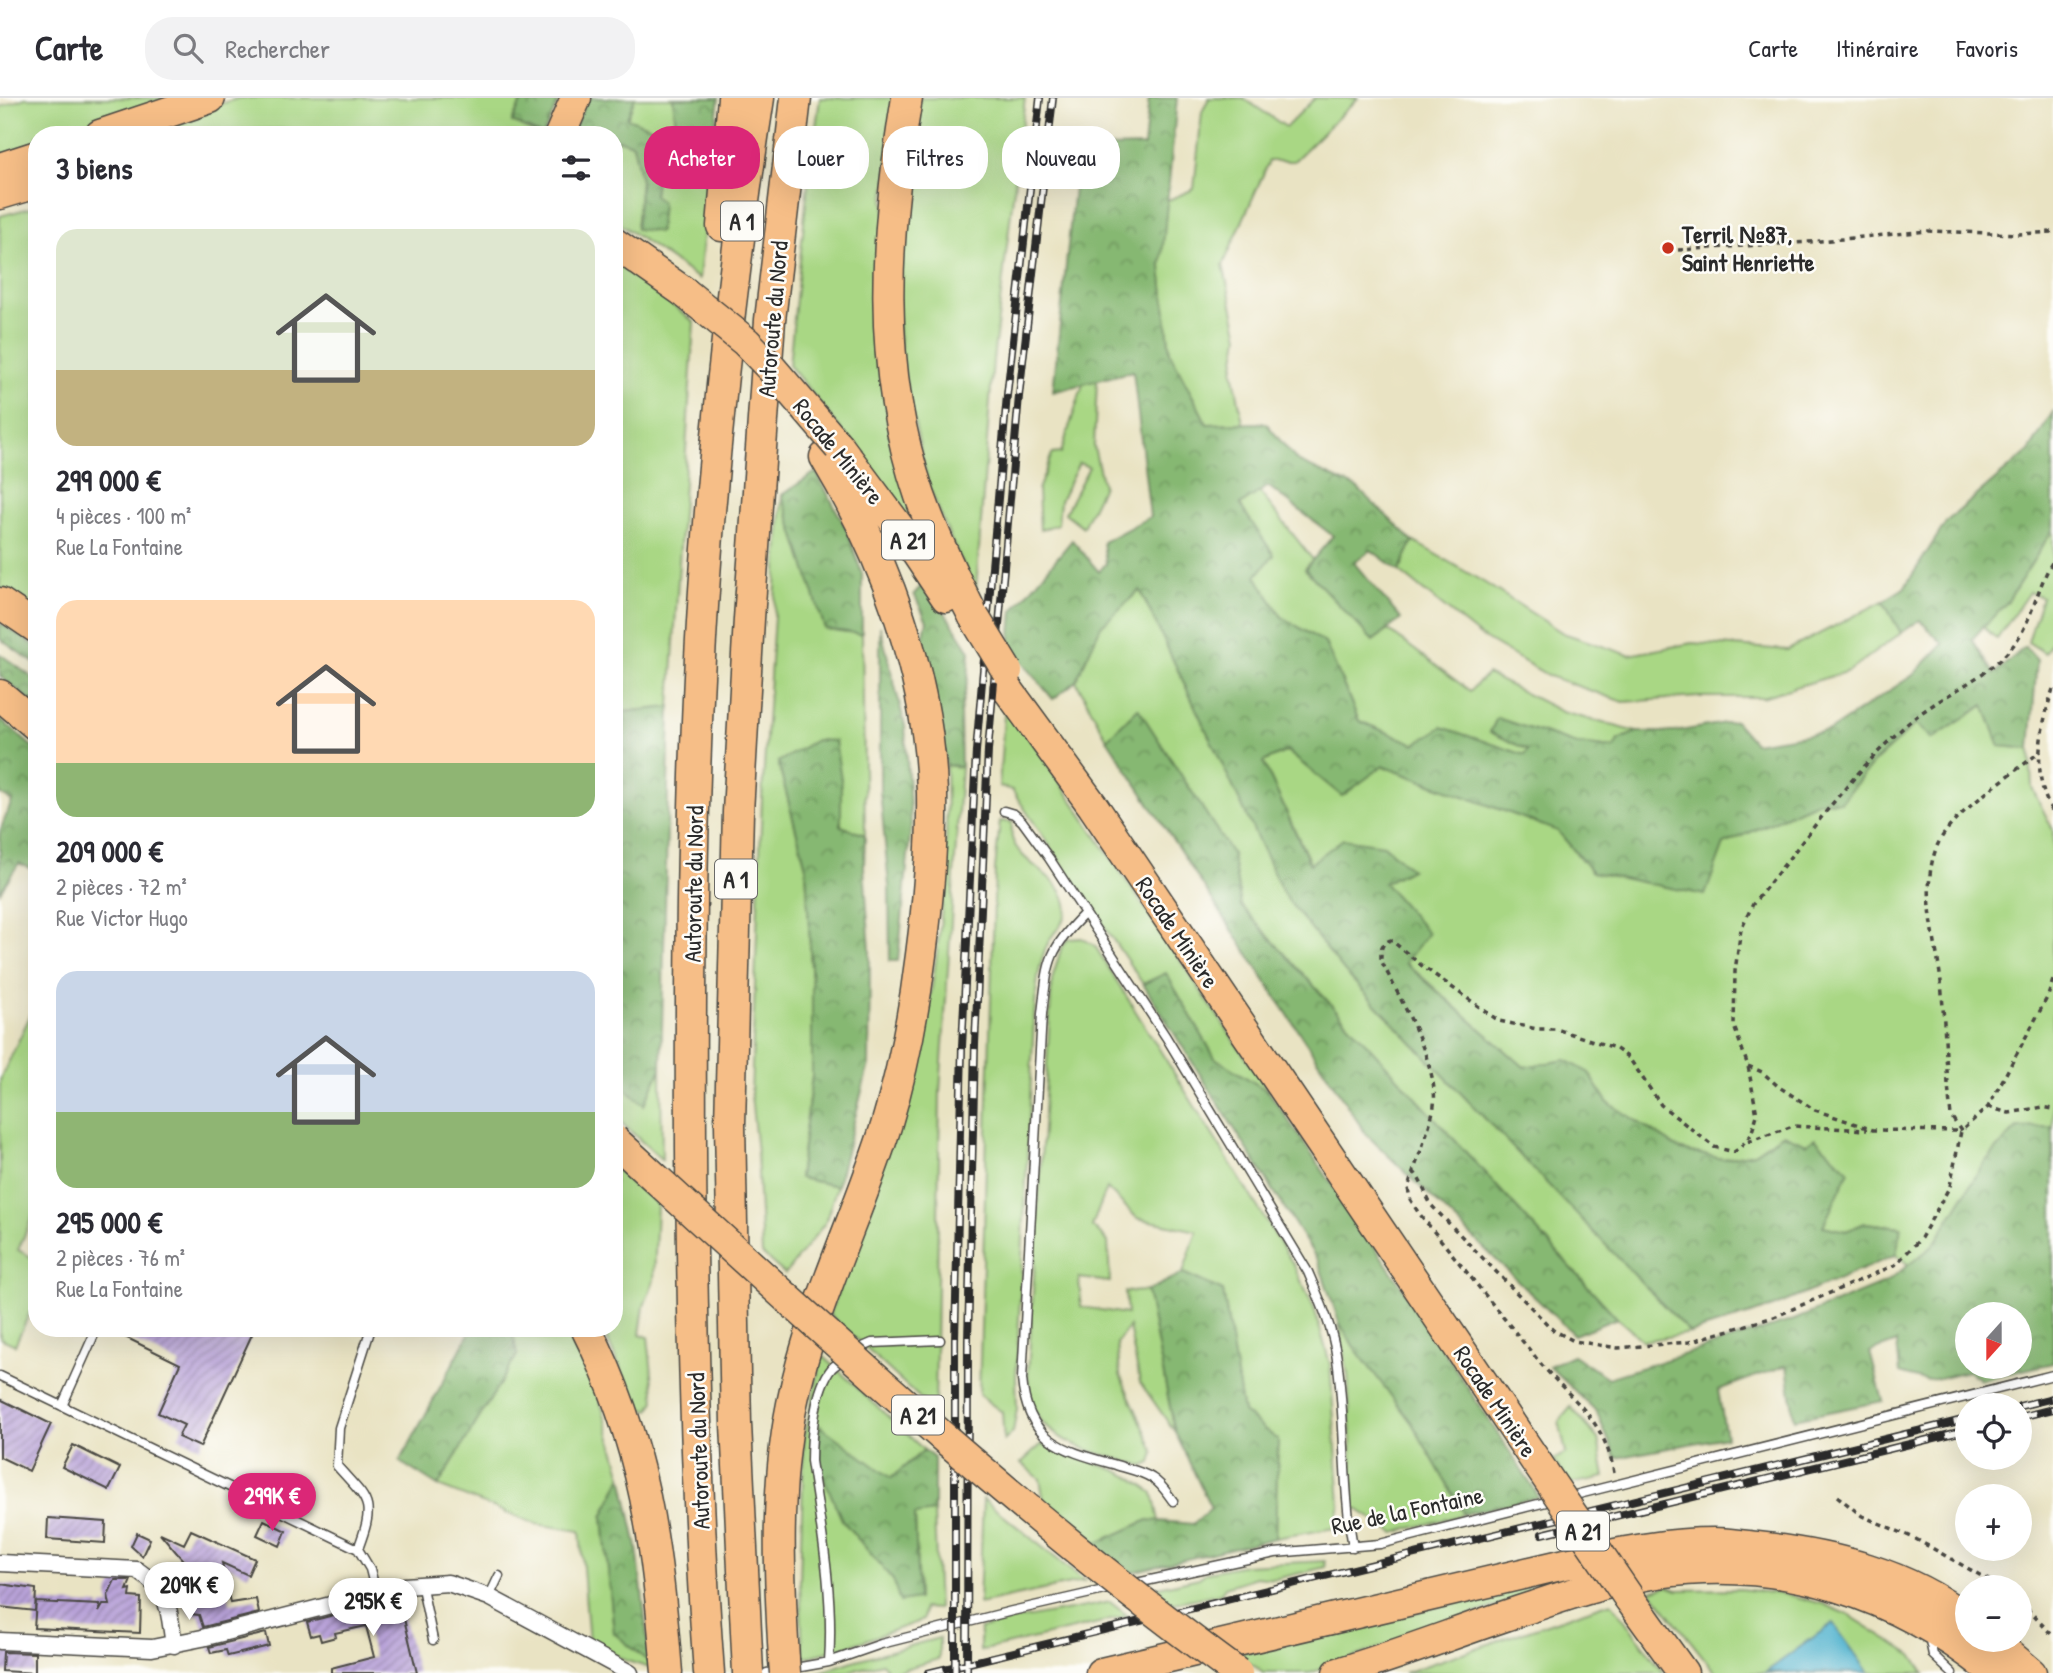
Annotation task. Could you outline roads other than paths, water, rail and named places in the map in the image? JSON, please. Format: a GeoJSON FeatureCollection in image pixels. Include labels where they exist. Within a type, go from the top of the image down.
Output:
{"type":"FeatureCollection","features":[{"type":"Feature","properties":{"kind":"highway"},"geometry":{"type":"LineString","coordinates":[[127,126],[210,98]]}},
{"type":"Feature","properties":{"kind":"highway"},"geometry":{"type":"LineString","coordinates":[[564,126],[576,98]]}},
{"type":"Feature","properties":{"kind":"highway"},"geometry":{"type":"LineString","coordinates":[[726,344],[717,290],[733,98]]}},
{"type":"Feature","properties":{"kind":"highway","name":"Autoroute du Nord"},"geometry":{"type":"LineString","coordinates":[[709,1668],[698,1486],[692,1301],[691,919],[698,705],[708,539],[726,344],[759,98]]}},
{"type":"Feature","properties":{"kind":"highway","name":"Autoroute du Nord"},"geometry":{"type":"LineString","coordinates":[[766,1668],[736,1424],[730,1137],[738,812],[748,619],[770,320],[796,98]]}},
{"type":"Feature","properties":{"kind":"highway"},"geometry":{"type":"LineString","coordinates":[[907,98],[894,176],[887,261],[892,372],[906,447],[919,494],[973,626]]}},
{"type":"Feature","properties":{"kind":"highway"},"geometry":{"type":"LineString","coordinates":[[0,168],[28,159]]}},
{"type":"Feature","properties":{"kind":"highway"},"geometry":{"type":"LineString","coordinates":[[0,194],[28,186]]}},
{"type":"Feature","properties":{"kind":"highway","name":"Rocade Minière"},"geometry":{"type":"LineString","coordinates":[[623,249],[684,292],[755,351],[832,452],[906,537],[973,626],[1537,1463],[1683,1673]]}},
{"type":"Feature","properties":{"kind":"highway"},"geometry":{"type":"LineString","coordinates":[[766,1668],[780,1585],[781,1497],[792,1404],[821,1303],[870,1174],[899,1076],[922,946],[931,829],[929,755],[912,663],[880,564],[832,452]]}},
{"type":"Feature","properties":{"kind":"highway"},"geometry":{"type":"LineString","coordinates":[[0,603],[28,622]]}},
{"type":"Feature","properties":{"kind":"highway"},"geometry":{"type":"LineString","coordinates":[[0,695],[28,718]]}},
{"type":"Feature","properties":{"kind":"highway","name":"A 21"},"geometry":{"type":"LineString","coordinates":[[623,1148],[991,1479],[1146,1606],[1237,1673]]}},
{"type":"Feature","properties":{"kind":"highway"},"geometry":{"type":"LineString","coordinates":[[590,1337],[618,1400],[642,1475],[657,1555],[667,1669]]}},
{"type":"Feature","properties":{"kind":"highway"},"geometry":{"type":"LineString","coordinates":[[1101,1673],[1565,1564],[1634,1549],[1682,1545],[1715,1543],[1793,1551],[1840,1560],[1910,1585],[1955,1613]]}},
{"type":"Feature","properties":{"kind":"highway"},"geometry":{"type":"LineString","coordinates":[[1338,1673],[1578,1591],[1656,1573],[1689,1569],[1749,1570],[1822,1582],[1885,1603],[1957,1643],[1995,1673]]}},
{"type":"Feature","properties":{"kind":"highway"},"geometry":{"type":"LineString","coordinates":[[2006,1652],[2031,1673]]}},
{"type":"Feature","properties":{"kind":"street"},"geometry":{"type":"LineString","coordinates":[[0,1563],[137,1570],[156,1583],[167,1601],[174,1645]]}},
{"type":"Feature","properties":{"kind":"street"},"geometry":{"type":"LineString","coordinates":[[0,1641],[132,1648],[174,1645],[376,1593],[421,1583],[448,1583],[488,1597],[630,1673]]}},
{"type":"Feature","properties":{"kind":"lane"},"geometry":{"type":"LineString","coordinates":[[1004,811],[1014,814],[1022,821],[1085,913],[1166,1037],[1308,1272],[1322,1305],[1337,1359],[1346,1507],[1353,1547]]}},
{"type":"Feature","properties":{"kind":"lane"},"geometry":{"type":"LineString","coordinates":[[1085,913],[1055,946],[1043,1002],[1022,1380],[1025,1405],[1030,1418],[1048,1439],[1075,1452],[1141,1472],[1161,1485],[1173,1502]]}},
{"type":"Feature","properties":{"kind":"lane"},"geometry":{"type":"LineString","coordinates":[[62,1406],[93,1337]]}},
{"type":"Feature","properties":{"kind":"lane"},"geometry":{"type":"LineString","coordinates":[[358,1549],[369,1520],[366,1499],[337,1466],[339,1428],[368,1337]]}},
{"type":"Feature","properties":{"kind":"lane"},"geometry":{"type":"LineString","coordinates":[[829,1662],[830,1591],[811,1461],[815,1418],[823,1386],[831,1369],[860,1348],[872,1343],[940,1340]]}},
{"type":"Feature","properties":{"kind":"lane","name":"Rue de la Fontaine"},"geometry":{"type":"LineString","coordinates":[[766,1668],[829,1662],[881,1644],[1012,1611],[1246,1558],[1380,1544],[2053,1375]]}},
{"type":"Feature","properties":{"kind":"lane"},"geometry":{"type":"LineString","coordinates":[[0,1377],[358,1549],[370,1569],[376,1593]]}},
{"type":"Feature","properties":{"kind":"lane"},"geometry":{"type":"LineString","coordinates":[[488,1597],[499,1576]]}},
{"type":"Feature","properties":{"kind":"lane"},"geometry":{"type":"LineString","coordinates":[[421,1583],[433,1640]]}},
{"type":"Feature","properties":{"kind":"lane"},"geometry":{"type":"LineString","coordinates":[[1926,1624],[1933,1655],[1952,1673]]}},
{"type":"Feature","properties":{"kind":"water"},"geometry":{"type":"Polygon","coordinates":[[[1833,1623],[1869,1673],[1766,1672],[1833,1623]]]}},
{"type":"Feature","properties":{"kind":"railway"},"geometry":{"type":"LineString","coordinates":[[955,1673],[955,1340],[962,1047],[976,751],[1007,395],[1040,98]]}},
{"type":"Feature","properties":{"kind":"railway"},"geometry":{"type":"LineString","coordinates":[[967,1673],[968,1341],[975,1045],[988,750],[1019,396],[1053,98]]}},
{"type":"Feature","properties":{"kind":"railway"},"geometry":{"type":"LineString","coordinates":[[2032,1403],[2053,1398]]}},
{"type":"Feature","properties":{"kind":"railway"},"geometry":{"type":"LineString","coordinates":[[2032,1414],[2053,1409]]}},
{"type":"Feature","properties":{"kind":"railway"},"geometry":{"type":"LineString","coordinates":[[928,1673],[1955,1422]]}},
{"type":"Feature","properties":{"kind":"railway"},"geometry":{"type":"LineString","coordinates":[[1542,1534],[1955,1433]]}},
{"type":"Feature","properties":{"kind":"place","name":"Terril №87, Saint Henriette"},"geometry":{"type":"Point","coordinates":[1668,248]}}]}
